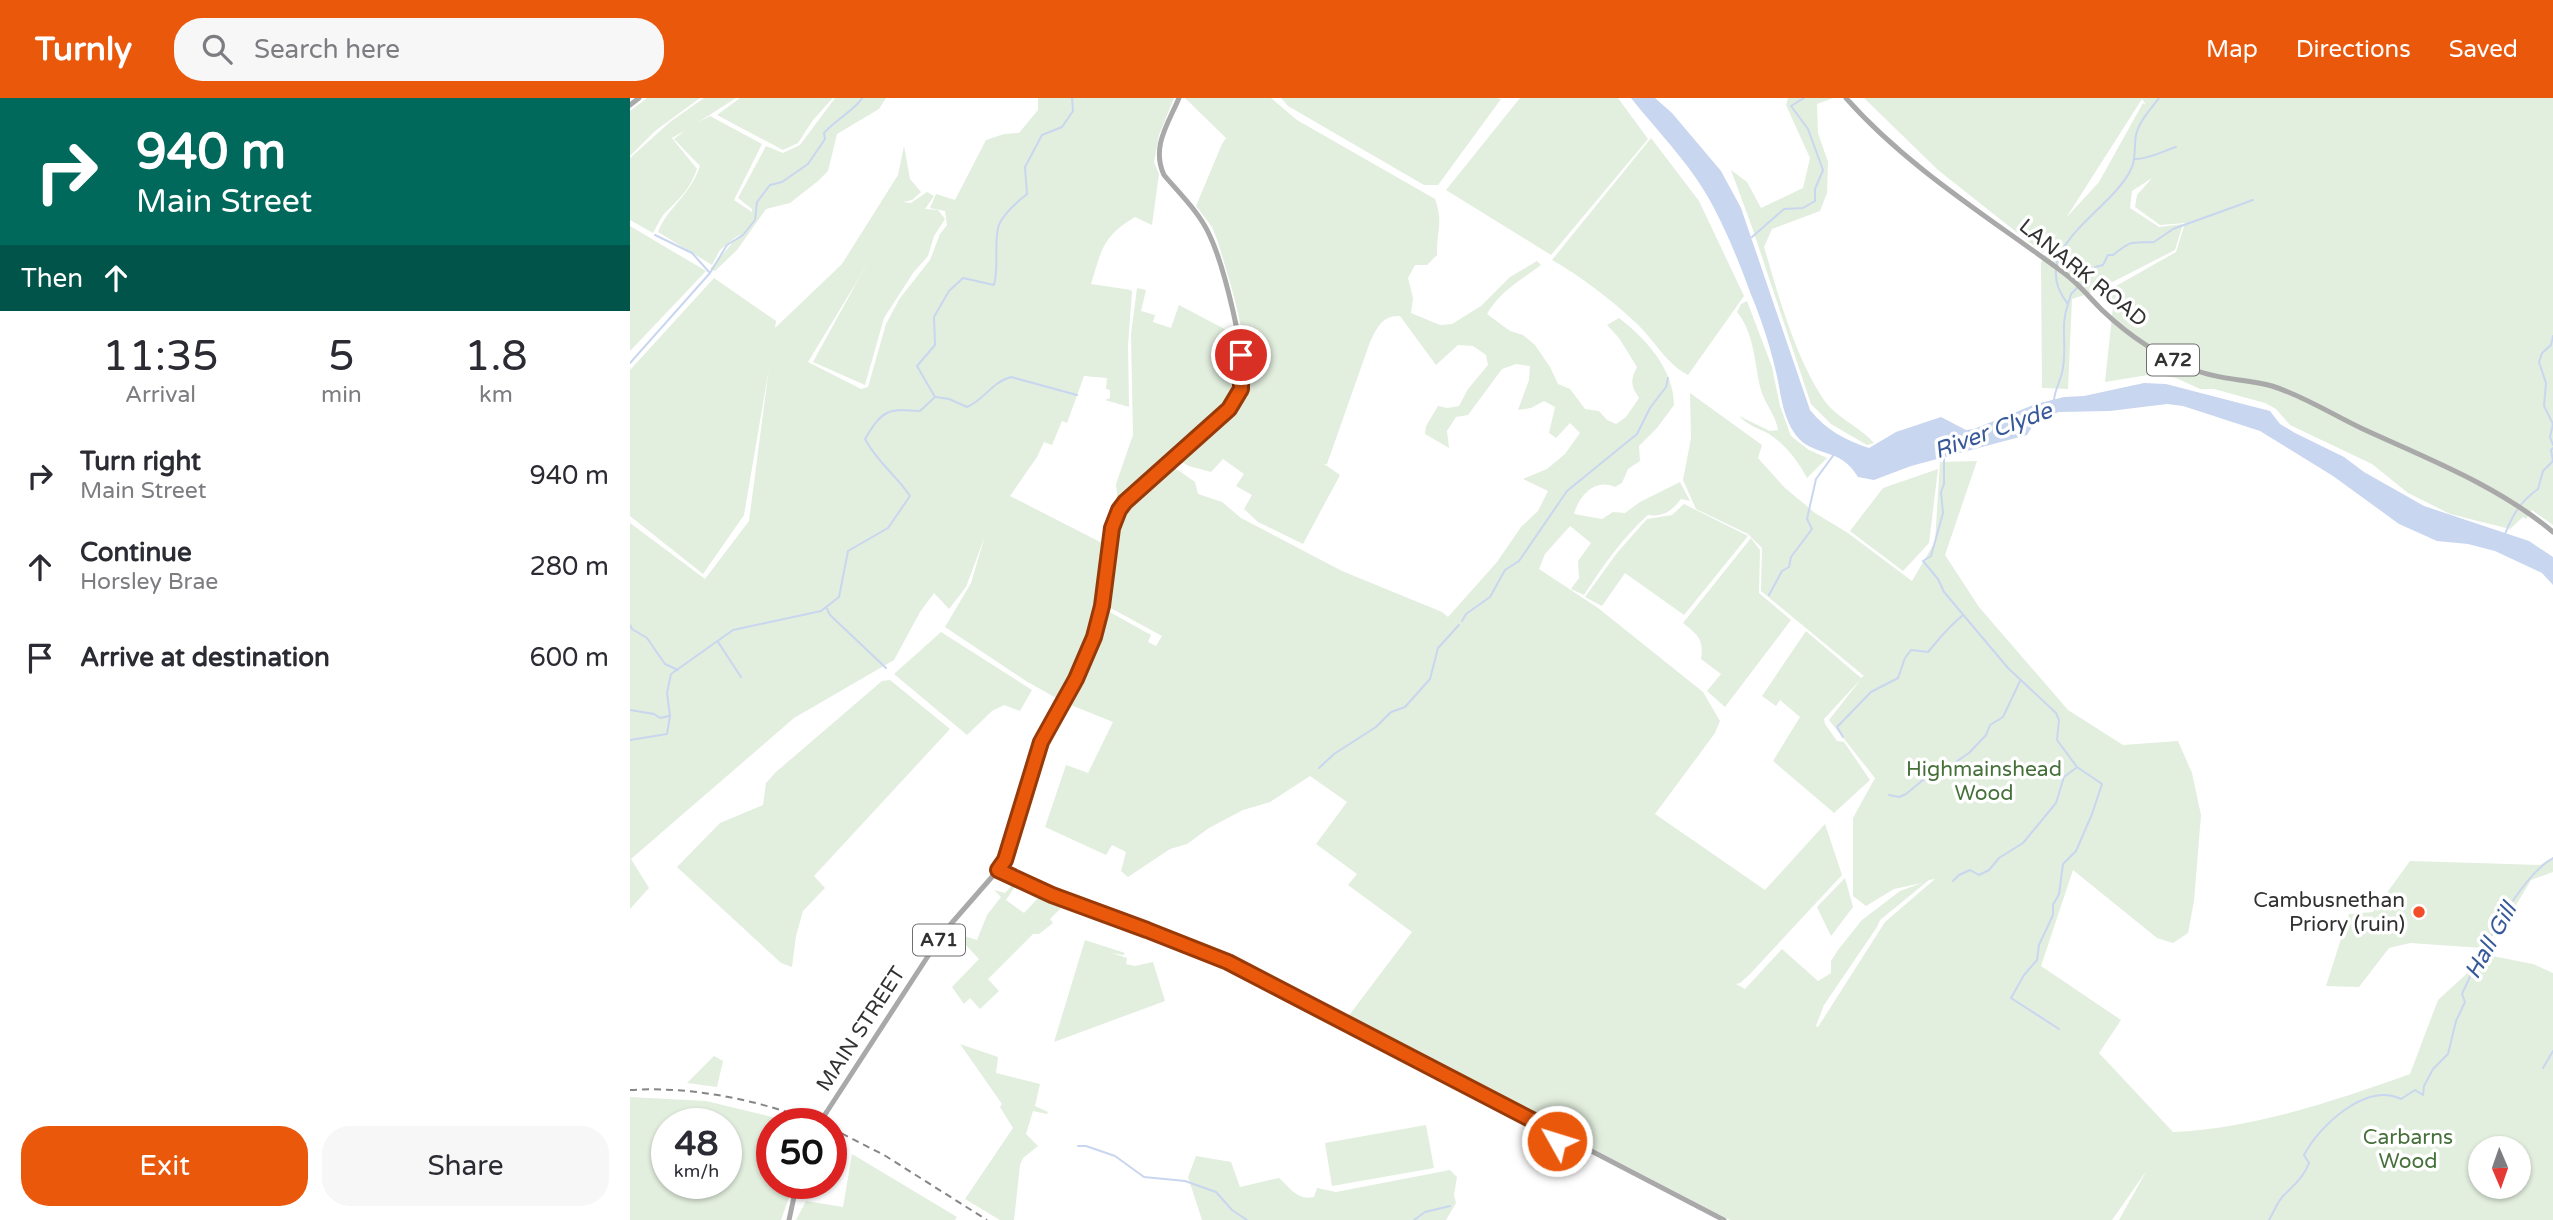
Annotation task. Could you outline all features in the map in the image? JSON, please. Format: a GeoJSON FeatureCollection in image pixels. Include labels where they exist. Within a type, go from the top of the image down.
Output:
{"type":"FeatureCollection","features":[{"type":"Feature","properties":{"kind":"main road"},"geometry":{"type":"LineString","coordinates":[[630,105],[639,98]]}},
{"type":"Feature","properties":{"kind":"main road","name":"MAIN STREET"},"geometry":{"type":"LineString","coordinates":[[829,1108],[943,933],[1005,860],[1036,756],[1086,660],[1094,637],[1102,606],[1112,528],[1119,510],[1157,472],[1219,420],[1238,398],[1242,368],[1236,326],[1209,233],[1160,166],[1160,142],[1179,98]]}},
{"type":"Feature","properties":{"kind":"main road","name":"LANARK ROAD"},"geometry":{"type":"LineString","coordinates":[[1847,98],[1870,124],[1915,164],[2064,273],[2124,329],[2167,357],[2195,370],[2263,384],[2296,396],[2495,492],[2534,516],[2553,532]]}},
{"type":"Feature","properties":{"kind":"main road"},"geometry":{"type":"LineString","coordinates":[[998,870],[1052,895],[1228,962],[1532,1120],[1547,1134]]}},
{"type":"Feature","properties":{"kind":"main road"},"geometry":{"type":"LineString","coordinates":[[1547,1134],[1554,1132],[1558,1139],[1577,1143],[1724,1220]]}},
{"type":"Feature","properties":{"kind":"main road"},"geometry":{"type":"LineString","coordinates":[[1547,1134],[1545,1139],[1548,1144],[1555,1144],[1558,1139]]}},
{"type":"Feature","properties":{"kind":"main road"},"geometry":{"type":"LineString","coordinates":[[789,1220],[794,1199]]}},
{"type":"Feature","properties":{"kind":"green space"},"geometry":{"type":"Polygon","coordinates":[[[647,98],[700,98],[655,131],[630,156],[630,111],[647,98]]]}},
{"type":"Feature","properties":{"kind":"green space"},"geometry":{"type":"Polygon","coordinates":[[[704,98],[736,98],[697,123],[710,116],[762,144],[734,200],[752,212],[752,209],[738,198],[766,146],[783,153],[800,145],[835,98],[886,98],[879,109],[837,134],[828,171],[790,203],[766,209],[737,250],[715,271],[710,269],[741,233],[720,250],[712,265],[658,232],[690,186],[700,166],[674,139],[686,130],[672,138],[697,169],[691,183],[664,214],[653,233],[630,220],[630,158],[670,122],[704,98]]]}},
{"type":"Feature","properties":{"kind":"green space"},"geometry":{"type":"Polygon","coordinates":[[[740,98],[833,98],[813,120],[798,143],[783,150],[717,115],[740,98]]]}},
{"type":"Feature","properties":{"kind":"green space"},"geometry":{"type":"Polygon","coordinates":[[[1038,98],[1174,98],[1159,135],[1154,162],[1159,174],[1152,225],[1135,217],[1116,231],[1101,253],[1091,284],[1132,292],[1128,345],[1129,407],[1105,400],[1110,398],[1110,390],[1106,389],[1107,378],[1084,376],[1067,423],[1062,421],[1052,445],[1044,442],[1010,496],[1104,544],[1097,606],[1080,661],[1058,699],[945,627],[971,583],[985,536],[966,587],[949,609],[934,593],[920,612],[894,660],[794,718],[631,859],[649,888],[630,909],[630,523],[705,579],[749,521],[769,368],[744,515],[703,574],[630,516],[630,370],[714,278],[776,321],[775,328],[842,264],[898,175],[904,146],[910,179],[921,192],[912,200],[903,202],[911,203],[927,192],[934,196],[925,209],[938,210],[945,219],[934,236],[928,256],[913,273],[884,318],[865,385],[813,362],[901,202],[808,362],[861,389],[868,387],[886,324],[900,298],[930,260],[940,234],[947,225],[945,211],[930,208],[936,194],[955,200],[986,140],[1004,134],[1019,133],[1038,110],[1038,98]]]}},
{"type":"Feature","properties":{"kind":"green space"},"geometry":{"type":"Polygon","coordinates":[[[1185,98],[1271,98],[1297,120],[1435,199],[1439,221],[1437,255],[1427,265],[1415,265],[1408,278],[1413,298],[1411,313],[1440,325],[1452,324],[1481,306],[1510,277],[1537,261],[1541,265],[1505,292],[1487,314],[1535,345],[1558,384],[1570,389],[1585,409],[1599,411],[1607,420],[1616,424],[1626,417],[1639,398],[1632,383],[1637,367],[1619,338],[1607,325],[1619,318],[1648,345],[1663,367],[1673,392],[1674,405],[1639,446],[1640,461],[1628,469],[1622,483],[1615,487],[1601,485],[1589,490],[1574,514],[1602,519],[1613,512],[1625,513],[1640,502],[1680,482],[1690,501],[1681,499],[1667,512],[1648,515],[1621,543],[1584,595],[1571,589],[1579,578],[1578,561],[1591,543],[1570,526],[1545,554],[1539,569],[1598,608],[1703,692],[1720,721],[1715,733],[1655,814],[1765,890],[1825,824],[1842,875],[1750,974],[1736,984],[1745,989],[1782,949],[1818,981],[1831,973],[1831,961],[1862,920],[1900,891],[1922,883],[1894,889],[1866,906],[1853,896],[1853,818],[1875,778],[1829,720],[1861,679],[1824,719],[1837,741],[1844,742],[1870,780],[1834,813],[1773,761],[1800,717],[1780,700],[1776,706],[1762,696],[1806,631],[1861,678],[1864,676],[1761,591],[1762,548],[1748,534],[1696,509],[1683,480],[1691,438],[1690,393],[1762,445],[1758,458],[1785,488],[1815,513],[1848,533],[1912,581],[1935,542],[1940,462],[1977,461],[1945,555],[1979,607],[2068,710],[2123,745],[2178,741],[2192,773],[2201,815],[2194,901],[2188,933],[2173,943],[2157,938],[2073,870],[2041,966],[2121,1020],[2099,1053],[2173,1132],[2234,1125],[2294,1112],[2410,1074],[2438,1000],[2487,955],[2533,964],[2553,973],[2553,1220],[2119,1220],[2147,1170],[2112,1220],[1730,1220],[1347,1021],[1412,932],[1348,885],[1357,874],[1316,844],[1347,802],[1310,776],[1270,802],[1243,810],[1209,828],[1187,844],[1170,849],[1128,877],[1121,871],[1126,852],[1112,845],[1106,855],[1045,827],[1066,765],[1088,773],[1113,722],[1066,703],[1092,659],[1106,610],[1151,635],[1148,642],[1156,646],[1162,636],[1107,606],[1121,513],[1172,466],[1195,482],[1198,494],[1222,502],[1241,518],[1342,571],[1442,612],[1448,617],[1497,562],[1521,527],[1538,511],[1548,491],[1523,479],[1547,469],[1565,454],[1580,433],[1570,423],[1556,438],[1549,433],[1555,407],[1544,401],[1531,408],[1518,410],[1529,380],[1530,366],[1516,364],[1502,369],[1468,415],[1456,417],[1447,431],[1449,448],[1425,434],[1426,426],[1438,406],[1459,406],[1468,389],[1488,365],[1486,355],[1473,346],[1458,345],[1436,365],[1400,316],[1394,316],[1381,323],[1370,342],[1327,464],[1324,464],[1340,475],[1303,544],[1258,522],[1244,509],[1252,495],[1236,486],[1244,474],[1223,459],[1211,472],[1178,460],[1236,408],[1243,392],[1244,350],[1236,303],[1212,227],[1196,206],[1226,138],[1185,98]],[[1935,879],[1929,880],[1880,920],[1824,1005],[1816,1026],[1818,1027],[1885,922],[1935,879]]]}},
{"type":"Feature","properties":{"kind":"green space"},"geometry":{"type":"Polygon","coordinates":[[[1281,98],[1501,99],[1438,185],[1424,185],[1288,106],[1281,98]]]}},
{"type":"Feature","properties":{"kind":"green space"},"geometry":{"type":"Polygon","coordinates":[[[1520,98],[1618,98],[1648,139],[1551,255],[1446,190],[1520,98]]]}},
{"type":"Feature","properties":{"kind":"green space"},"geometry":{"type":"Polygon","coordinates":[[[1788,98],[1833,98],[1817,104],[1818,133],[1828,162],[1827,193],[1820,211],[1772,229],[1764,247],[1788,324],[1812,381],[1833,411],[1874,443],[1867,445],[1831,424],[1811,404],[1731,170],[1747,182],[1761,208],[1803,188],[1810,158],[1786,105],[1788,98]]]}},
{"type":"Feature","properties":{"kind":"green space"},"geometry":{"type":"Polygon","coordinates":[[[1864,98],[2553,98],[2553,525],[2532,510],[2526,519],[2523,517],[2510,529],[2450,514],[2408,493],[2372,464],[2290,425],[2276,409],[2265,403],[2214,389],[2200,389],[2176,378],[2154,374],[2105,382],[2113,307],[2102,294],[2176,252],[2185,223],[2160,225],[2135,207],[2137,195],[2152,178],[2132,191],[2130,208],[2159,227],[2183,224],[2175,250],[2093,292],[2072,299],[2068,389],[2042,388],[2041,263],[2058,231],[2043,253],[1938,170],[1864,98]],[[2142,99],[2066,218],[2099,182],[2143,103],[2146,105],[2142,99]]]}},
{"type":"Feature","properties":{"kind":"green space"},"geometry":{"type":"Polygon","coordinates":[[[1651,138],[1699,201],[1744,296],[1688,375],[1673,364],[1616,305],[1552,260],[1651,138]]]}},
{"type":"Feature","properties":{"kind":"green space"},"geometry":{"type":"Polygon","coordinates":[[[630,226],[706,271],[630,351],[630,226]]]}},
{"type":"Feature","properties":{"kind":"green space"},"geometry":{"type":"Polygon","coordinates":[[[1137,288],[1146,290],[1141,311],[1155,315],[1153,322],[1171,328],[1179,305],[1232,333],[1238,373],[1235,392],[1223,410],[1118,504],[1116,484],[1133,435],[1131,334],[1137,288]]]}},
{"type":"Feature","properties":{"kind":"green space"},"geometry":{"type":"Polygon","coordinates":[[[1747,301],[1772,367],[1780,406],[1791,436],[1809,450],[1827,458],[1807,478],[1795,459],[1780,443],[1739,416],[1770,431],[1778,430],[1761,390],[1747,330],[1737,312],[1741,304],[1747,301]]]}},
{"type":"Feature","properties":{"kind":"green space"},"geometry":{"type":"Polygon","coordinates":[[[1938,469],[1929,543],[1903,571],[1850,531],[1883,488],[1938,469]]]}},
{"type":"Feature","properties":{"kind":"green space"},"geometry":{"type":"Polygon","coordinates":[[[1684,504],[1748,536],[1684,615],[1625,573],[1602,606],[1585,597],[1617,553],[1647,519],[1672,515],[1684,504]]]}},
{"type":"Feature","properties":{"kind":"green space"},"geometry":{"type":"Polygon","coordinates":[[[1751,538],[1760,550],[1759,593],[1791,620],[1725,707],[1707,691],[1721,674],[1701,659],[1702,647],[1699,638],[1683,623],[1751,538]]]}},
{"type":"Feature","properties":{"kind":"green space"},"geometry":{"type":"Polygon","coordinates":[[[941,632],[1032,690],[1020,711],[1004,705],[992,711],[967,735],[894,674],[941,632]]]}},
{"type":"Feature","properties":{"kind":"green space"},"geometry":{"type":"Polygon","coordinates":[[[890,680],[950,729],[814,876],[825,888],[803,911],[792,967],[781,963],[677,867],[720,823],[763,805],[766,783],[776,772],[882,681],[890,680]]]}},
{"type":"Feature","properties":{"kind":"green space"},"geometry":{"type":"Polygon","coordinates":[[[2553,857],[2553,872],[2531,880],[2513,910],[2483,948],[2410,943],[2389,948],[2359,987],[2326,986],[2349,914],[2373,912],[2410,861],[2540,865],[2553,857]]]}},
{"type":"Feature","properties":{"kind":"green space"},"geometry":{"type":"Polygon","coordinates":[[[1845,878],[1853,907],[1831,936],[1817,907],[1845,878]]]}},
{"type":"Feature","properties":{"kind":"green space"},"geometry":{"type":"Polygon","coordinates":[[[1015,882],[1016,885],[1006,900],[1024,913],[1041,895],[1065,904],[1050,919],[1053,923],[1039,934],[1033,934],[988,979],[999,991],[980,1009],[970,998],[964,1004],[952,987],[979,959],[961,940],[961,935],[977,940],[987,915],[1001,897],[994,890],[1005,893],[1015,882]]]}},
{"type":"Feature","properties":{"kind":"green space"},"geometry":{"type":"Polygon","coordinates":[[[1085,940],[1125,953],[1112,953],[1127,958],[1126,964],[1135,966],[1153,962],[1165,1001],[1054,1042],[1085,940]]]}},
{"type":"Feature","properties":{"kind":"green space"},"geometry":{"type":"Polygon","coordinates":[[[960,1044],[998,1057],[996,1073],[1040,1084],[1035,1106],[1048,1112],[1033,1111],[1026,1134],[1038,1146],[1023,1158],[1020,1165],[1014,1220],[1000,1220],[965,1199],[1013,1128],[1000,1107],[1002,1104],[960,1044]]]}},
{"type":"Feature","properties":{"kind":"green space"},"geometry":{"type":"Polygon","coordinates":[[[714,1056],[723,1061],[717,1087],[687,1083],[714,1056]]]}},
{"type":"Feature","properties":{"kind":"green space"},"geometry":{"type":"Polygon","coordinates":[[[630,1097],[706,1101],[735,1108],[651,1108],[651,1199],[742,1199],[742,1110],[756,1113],[756,1199],[788,1199],[781,1220],[630,1220],[630,1097]]]}},
{"type":"Feature","properties":{"kind":"green space"},"geometry":{"type":"Polygon","coordinates":[[[1426,1125],[1434,1168],[1332,1186],[1325,1143],[1426,1125]]]}},
{"type":"Feature","properties":{"kind":"green space"},"geometry":{"type":"Polygon","coordinates":[[[852,1154],[957,1217],[955,1220],[796,1220],[806,1201],[843,1207],[844,1199],[847,1199],[852,1154]]]}},
{"type":"Feature","properties":{"kind":"green space"},"geometry":{"type":"Polygon","coordinates":[[[1196,1156],[1231,1162],[1240,1187],[1279,1178],[1295,1193],[1308,1198],[1314,1197],[1317,1188],[1336,1192],[1450,1170],[1457,1177],[1454,1195],[1456,1203],[1446,1220],[1202,1220],[1188,1177],[1196,1156]]]}},
{"type":"Feature","properties":{"kind":"water","name":"River Clyde"},"geometry":{"type":"Polygon","coordinates":[[[1631,98],[1655,98],[1672,113],[1721,171],[1741,208],[1810,410],[1829,429],[1844,438],[1869,448],[1896,432],[1941,417],[1966,430],[1974,429],[2036,404],[2064,397],[2084,396],[2144,383],[2166,384],[2270,411],[2280,424],[2344,457],[2364,472],[2424,506],[2529,541],[2553,557],[2553,585],[2542,573],[2495,551],[2468,544],[2437,541],[2399,524],[2333,476],[2260,431],[2183,406],[2167,404],[2110,411],[2059,412],[2037,419],[2027,435],[1911,466],[1874,480],[1858,477],[1843,461],[1802,441],[1790,426],[1764,329],[1719,218],[1706,193],[1686,165],[1631,98]]]}},
{"type":"Feature","properties":{"kind":"waterway"},"geometry":{"type":"LineString","coordinates":[[630,363],[710,273],[727,245],[743,235],[755,220],[757,202],[770,185],[782,182],[808,164],[825,139],[824,133],[862,98]]}},
{"type":"Feature","properties":{"kind":"waterway"},"geometry":{"type":"LineString","coordinates":[[630,740],[667,734],[670,716],[667,693],[671,674],[733,630],[821,611],[839,597],[848,551],[888,528],[910,496],[865,439],[882,416],[900,410],[920,411],[935,397],[917,366],[935,345],[934,317],[949,291],[963,278],[994,285],[1000,223],[1010,209],[1027,194],[1025,167],[1042,135],[1062,127],[1073,111],[1072,98]]}},
{"type":"Feature","properties":{"kind":"waterway"},"geometry":{"type":"LineString","coordinates":[[1752,237],[1784,209],[1803,208],[1815,201],[1815,189],[1823,170],[1808,129],[1791,106],[1804,98]]}},
{"type":"Feature","properties":{"kind":"waterway"},"geometry":{"type":"LineString","coordinates":[[2054,400],[2064,359],[2064,320],[2068,304],[2057,284],[2056,265],[2076,231],[2108,199],[2132,167],[2138,130],[2159,98]]}},
{"type":"Feature","properties":{"kind":"waterway"},"geometry":{"type":"LineString","coordinates":[[2134,159],[2150,157],[2176,147]]}},
{"type":"Feature","properties":{"kind":"waterway"},"geometry":{"type":"LineString","coordinates":[[2081,285],[2091,276],[2095,267],[2103,265],[2108,255],[2113,255],[2128,244],[2154,242],[2173,229],[2253,200]]}},
{"type":"Feature","properties":{"kind":"waterway"},"geometry":{"type":"LineString","coordinates":[[655,235],[692,253],[710,273]]}},
{"type":"Feature","properties":{"kind":"waterway"},"geometry":{"type":"LineString","coordinates":[[2068,304],[2071,294],[2077,288]]}},
{"type":"Feature","properties":{"kind":"waterway"},"geometry":{"type":"LineString","coordinates":[[2553,336],[2551,345],[2542,353],[2539,362],[2546,383],[2544,406],[2553,424],[2550,437],[2553,445]]}},
{"type":"Feature","properties":{"kind":"waterway"},"geometry":{"type":"LineString","coordinates":[[936,397],[967,407],[998,383],[1011,377],[1077,395]]}},
{"type":"Feature","properties":{"kind":"waterway"},"geometry":{"type":"LineString","coordinates":[[1462,621],[1466,614],[1490,597],[1505,570],[1519,561],[1567,491],[1637,434],[1650,408],[1666,387],[1668,378]]}},
{"type":"Feature","properties":{"kind":"waterway"},"geometry":{"type":"LineString","coordinates":[[2505,534],[2518,508],[2538,489],[2543,471],[2553,461],[2553,448]]}},
{"type":"Feature","properties":{"kind":"waterway"},"geometry":{"type":"LineString","coordinates":[[1769,595],[1782,571],[1789,567],[1791,557],[1812,529],[1807,519],[1816,479],[1835,453]]}},
{"type":"Feature","properties":{"kind":"waterway"},"geometry":{"type":"LineString","coordinates":[[1944,456],[1944,484],[1941,492],[1943,513],[1931,556],[1923,561],[1938,579],[1944,592],[2008,668],[2056,713],[2059,720],[2057,740],[2077,767],[2102,784],[2076,851],[2063,864],[2059,894],[2039,945],[2037,960],[2024,975],[2011,998],[2059,1029]]}},
{"type":"Feature","properties":{"kind":"waterway"},"geometry":{"type":"LineString","coordinates":[[826,607],[830,615],[886,668]]}},
{"type":"Feature","properties":{"kind":"waterway"},"geometry":{"type":"LineString","coordinates":[[1843,737],[1837,727],[1871,692],[1898,678],[1911,650],[1928,652],[1963,615]]}},
{"type":"Feature","properties":{"kind":"waterway"},"geometry":{"type":"LineString","coordinates":[[630,625],[647,638],[665,664],[678,670]]}},
{"type":"Feature","properties":{"kind":"waterway"},"geometry":{"type":"LineString","coordinates":[[1319,768],[1334,754],[1376,727],[1391,712],[1405,707],[1430,679],[1438,648],[1459,625]]}},
{"type":"Feature","properties":{"kind":"waterway"},"geometry":{"type":"LineString","coordinates":[[718,642],[741,677]]}},
{"type":"Feature","properties":{"kind":"waterway"},"geometry":{"type":"LineString","coordinates":[[1889,795],[1899,797],[1906,794],[1923,780],[1935,776],[1969,753],[1986,735],[1990,725],[2003,717],[2020,681]]}},
{"type":"Feature","properties":{"kind":"waterway"},"geometry":{"type":"LineString","coordinates":[[630,710],[654,714],[660,718],[669,716]]}},
{"type":"Feature","properties":{"kind":"waterway"},"geometry":{"type":"LineString","coordinates":[[1953,881],[1970,870],[1979,875],[1989,870],[1999,858],[2023,843],[2056,803],[2064,777],[2076,768]]}},
{"type":"Feature","properties":{"kind":"waterway","name":"Hall Gill"},"geometry":{"type":"LineString","coordinates":[[2269,1220],[2282,1198],[2307,1168],[2309,1163],[2304,1155],[2332,1120],[2373,1096],[2387,1095],[2401,1099],[2415,1090],[2423,1095],[2424,1086],[2433,1069],[2448,1054],[2456,1021],[2465,1002],[2462,994],[2478,960],[2513,900],[2540,868],[2553,858]]}},
{"type":"Feature","properties":{"kind":"waterway"},"geometry":{"type":"LineString","coordinates":[[2543,1068],[2553,1051]]}},
{"type":"Feature","properties":{"kind":"waterway"},"geometry":{"type":"LineString","coordinates":[[1078,1146],[1115,1156],[1144,1177],[1185,1181],[1216,1192],[1232,1210],[1247,1220]]}},
{"type":"Feature","properties":{"kind":"waterway"},"geometry":{"type":"LineString","coordinates":[[1414,1220],[1425,1212],[1450,1206]]}},
{"type":"Feature","properties":{"kind":"railway"},"geometry":{"type":"LineString","coordinates":[[630,1090],[704,1093],[776,1108]]}},
{"type":"Feature","properties":{"kind":"railway"},"geometry":{"type":"LineString","coordinates":[[847,1136],[884,1155],[987,1220]]}},
{"type":"Feature","properties":{"kind":"place","name":"Cambusnethan Priory (ruin)"},"geometry":{"type":"Point","coordinates":[2419,912]}},
{"type":"Feature","properties":{"kind":"route"},"geometry":{"type":"LineString","coordinates":[[1241,355],[1242,379],[1238,398],[1219,420],[1125,502],[1115,518],[1102,606],[1094,637],[1086,660],[1041,742],[1005,860],[998,870],[1031,887],[1228,962],[1532,1120],[1547,1134],[1556,1133],[1557,1141]]}},
{"type":"Feature","properties":{"kind":"park label","name":"Highmainshead Wood"},"geometry":{"type":"Point","coordinates":[1984,781]}},
{"type":"Feature","properties":{"kind":"park label","name":"Carbarns Wood"},"geometry":{"type":"Point","coordinates":[2408,1149]}}]}
